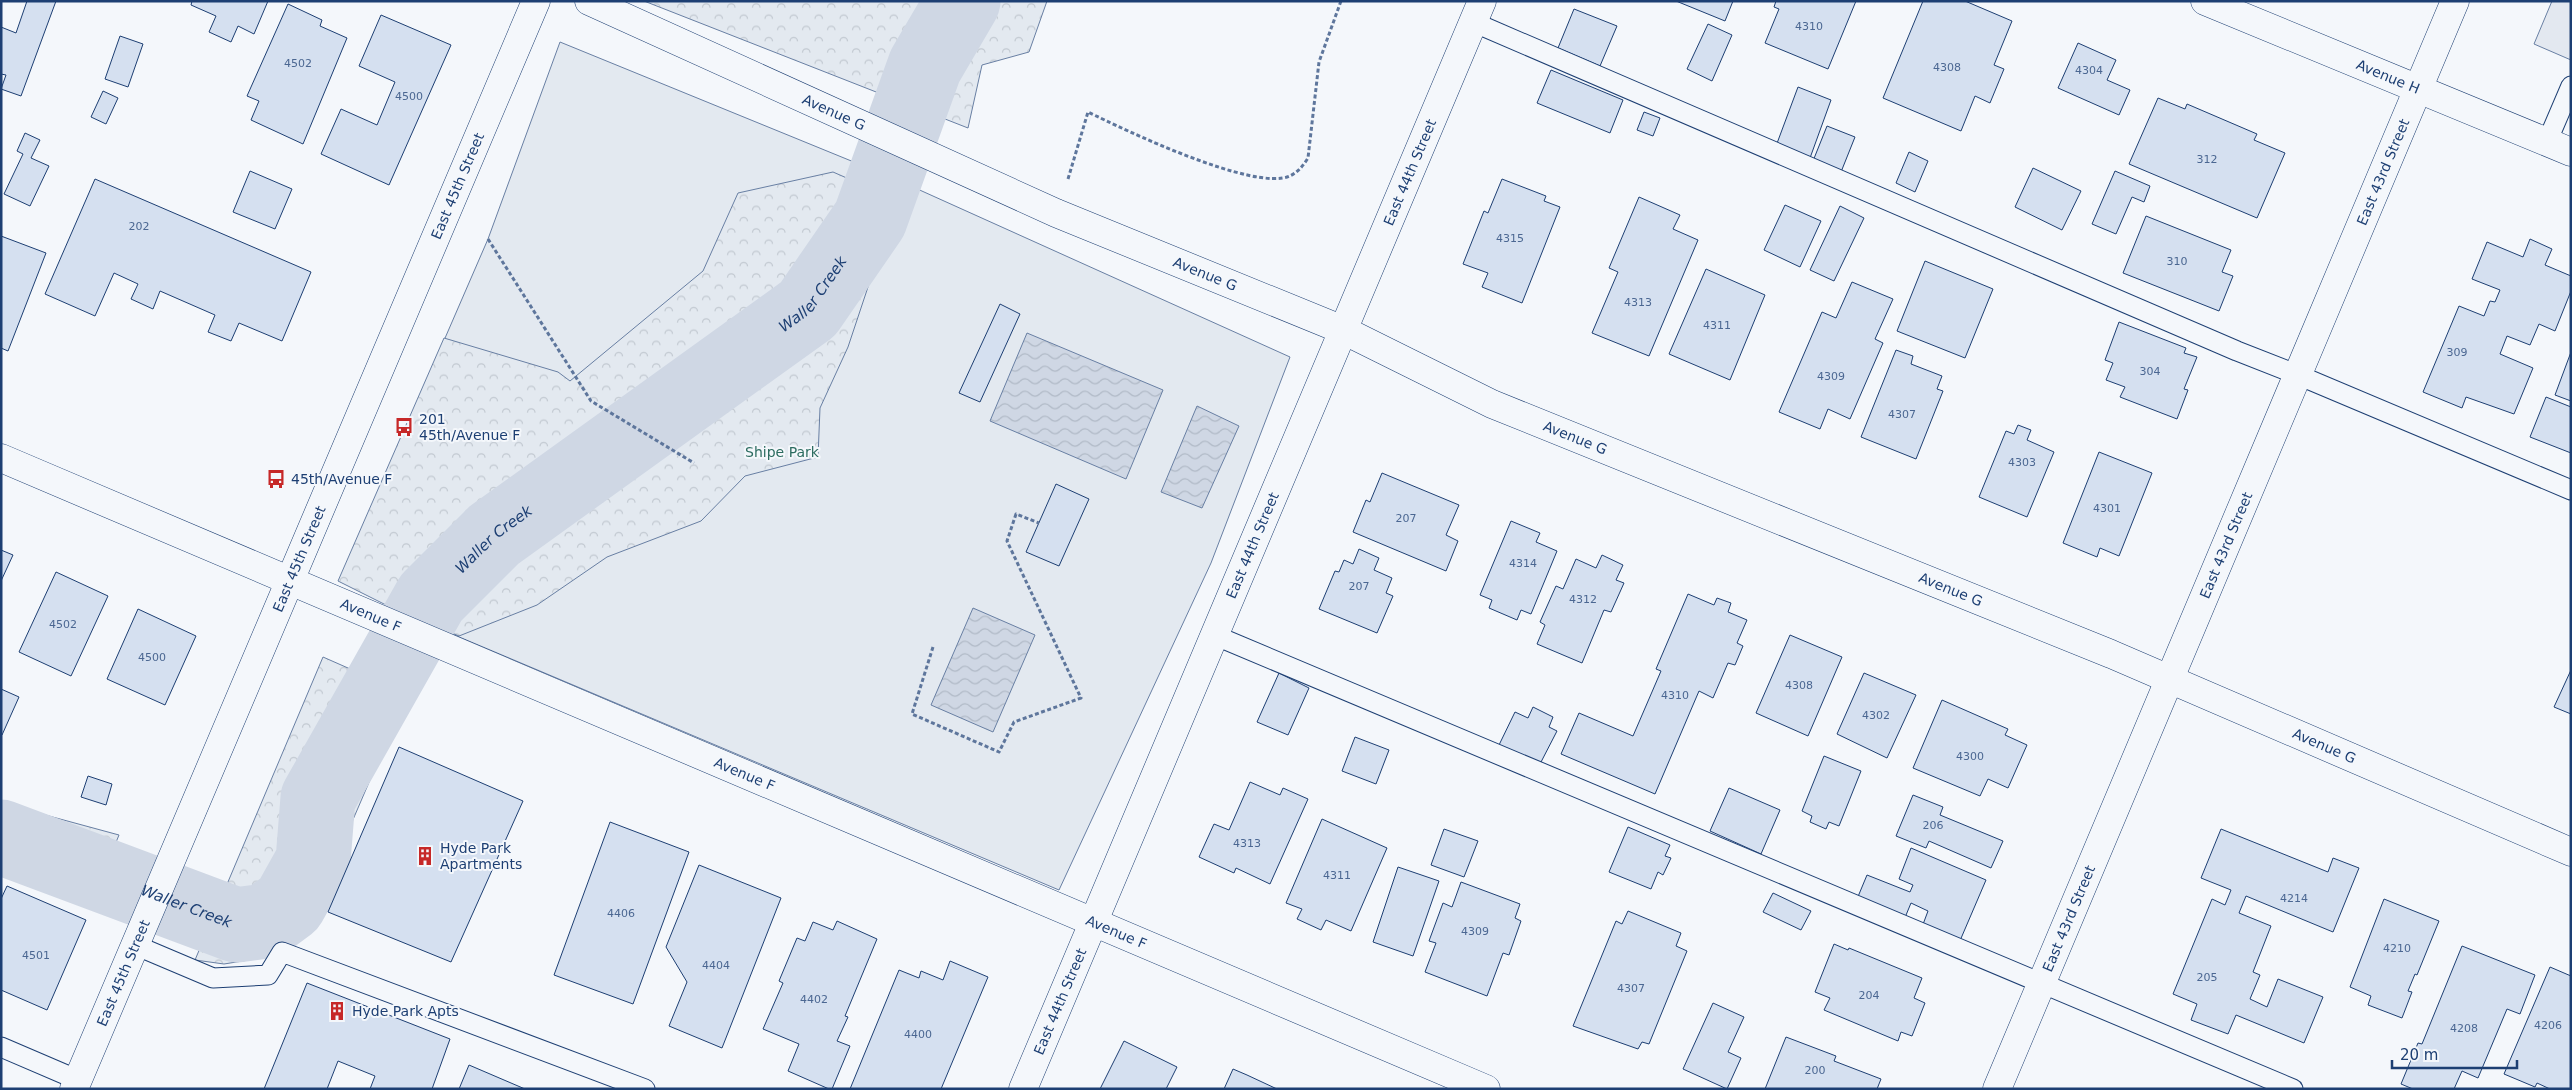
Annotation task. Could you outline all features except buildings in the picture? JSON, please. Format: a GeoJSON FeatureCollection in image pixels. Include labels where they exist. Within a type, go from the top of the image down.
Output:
{"type":"FeatureCollection","features":[{"type":"Feature","properties":{"kind":"street","name":"East 45th Street"},"geometry":{"type":"LineString","coordinates":[[76,1084],[536,1]]}},
{"type":"Feature","properties":{"kind":"street","name":"Avenue G"},"geometry":{"type":"LineString","coordinates":[[588,1],[1056,213],[1343,330],[1492,404],[2111,654],[2571,852]]}},
{"type":"Feature","properties":{"kind":"street","name":"Avenue H"},"geometry":{"type":"LineString","coordinates":[[2205,1],[2559,147]]}},
{"type":"Feature","properties":{"kind":"street","name":"East 43rd Street"},"geometry":{"type":"LineString","coordinates":[[1997,1089],[2455,1]]}},
{"type":"Feature","properties":{"kind":"street","name":"East 44th Street"},"geometry":{"type":"LineString","coordinates":[[1023,1089],[1478,12]]}},
{"type":"Feature","properties":{"kind":"street","name":"Avenue F"},"geometry":{"type":"LineString","coordinates":[[1,458],[1486,1089]]}},
{"type":"Feature","properties":{"kind":"lane"},"geometry":{"type":"LineString","coordinates":[[1478,12],[2228,348],[2298,375],[2571,490]]}},
{"type":"Feature","properties":{"kind":"lane"},"geometry":{"type":"LineString","coordinates":[[2559,147],[2571,86]]}},
{"type":"Feature","properties":{"kind":"lane"},"geometry":{"type":"LineString","coordinates":[[1214,635],[2293,1089]]}},
{"type":"Feature","properties":{"kind":"lane"},"geometry":{"type":"LineString","coordinates":[[138,938],[213,978],[268,975],[282,952],[645,1089]]}},
{"type":"Feature","properties":{"kind":"lane"},"geometry":{"type":"LineString","coordinates":[[1,1047],[76,1084]]}},
{"type":"Feature","properties":{"kind":"path"},"geometry":{"type":"LineString","coordinates":[[1056,213],[1075,160],[1088,112],[1220,169],[1275,178],[1288,177],[1299,170],[1308,158],[1319,62],[1341,1]]}},
{"type":"Feature","properties":{"kind":"path"},"geometry":{"type":"LineString","coordinates":[[488,239],[591,401],[694,463]]}},
{"type":"Feature","properties":{"kind":"path"},"geometry":{"type":"LineString","coordinates":[[933,647],[912,714],[999,752],[1014,722],[1081,698],[1006,541],[1016,514],[1039,523]]}},
{"type":"Feature","properties":{"kind":"green space"},"geometry":{"type":"Polygon","coordinates":[[[644,1],[1047,1],[1029,52],[982,65],[968,128],[644,1]]]}},
{"type":"Feature","properties":{"kind":"green space","name":"Shipe Park"},"geometry":{"type":"Polygon","coordinates":[[[560,42],[893,178],[1290,357],[1211,563],[1059,890],[400,612],[367,518],[488,239],[560,42]]]}},
{"type":"Feature","properties":{"kind":"green space"},"geometry":{"type":"Polygon","coordinates":[[[833,172],[897,200],[848,347],[820,408],[818,457],[745,476],[701,521],[607,557],[537,605],[459,636],[400,612],[338,581],[444,338],[558,372],[570,381],[703,271],[738,193],[833,172]]]}},
{"type":"Feature","properties":{"kind":"green space"},"geometry":{"type":"Polygon","coordinates":[[[323,657],[407,694],[315,908],[287,941],[255,959],[224,964],[195,960],[323,657]]]}},
{"type":"Feature","properties":{"kind":"green space"},"geometry":{"type":"Polygon","coordinates":[[[1,803],[119,835],[91,903],[1,868],[1,803]]]}},
{"type":"Feature","properties":{"kind":"shaded area"},"geometry":{"type":"Polygon","coordinates":[[[2552,1],[2571,1],[2571,60],[2534,44],[2552,1]]]}},
{"type":"Feature","properties":{"kind":"water"},"geometry":{"type":"Polygon","coordinates":[[[1027,333],[1163,390],[1126,479],[990,421],[1027,333]]]}},
{"type":"Feature","properties":{"kind":"water"},"geometry":{"type":"Polygon","coordinates":[[[1197,406],[1239,426],[1202,508],[1161,492],[1197,406]]]}},
{"type":"Feature","properties":{"kind":"water"},"geometry":{"type":"Polygon","coordinates":[[[973,608],[1035,635],[993,732],[931,705],[973,608]]]}},
{"type":"Feature","properties":{"kind":"waterway","name":"Waller Creek"},"geometry":{"type":"LineString","coordinates":[[1,837],[236,925],[266,921],[289,904],[313,861],[318,798],[431,598],[494,535],[808,309],[870,219],[925,66],[963,1]]}},
{"type":"Feature","properties":{"kind":"place","name":"201 45th/Avenue F"},"geometry":{"type":"Point","coordinates":[404,427]}},
{"type":"Feature","properties":{"kind":"place","name":"45th/Avenue F"},"geometry":{"type":"Point","coordinates":[276,479]}},
{"type":"Feature","properties":{"kind":"place","name":"Hyde Park Apartments"},"geometry":{"type":"Point","coordinates":[425,856]}},
{"type":"Feature","properties":{"kind":"place","name":"Hyde Park Apts"},"geometry":{"type":"Point","coordinates":[337,1011]}}]}
